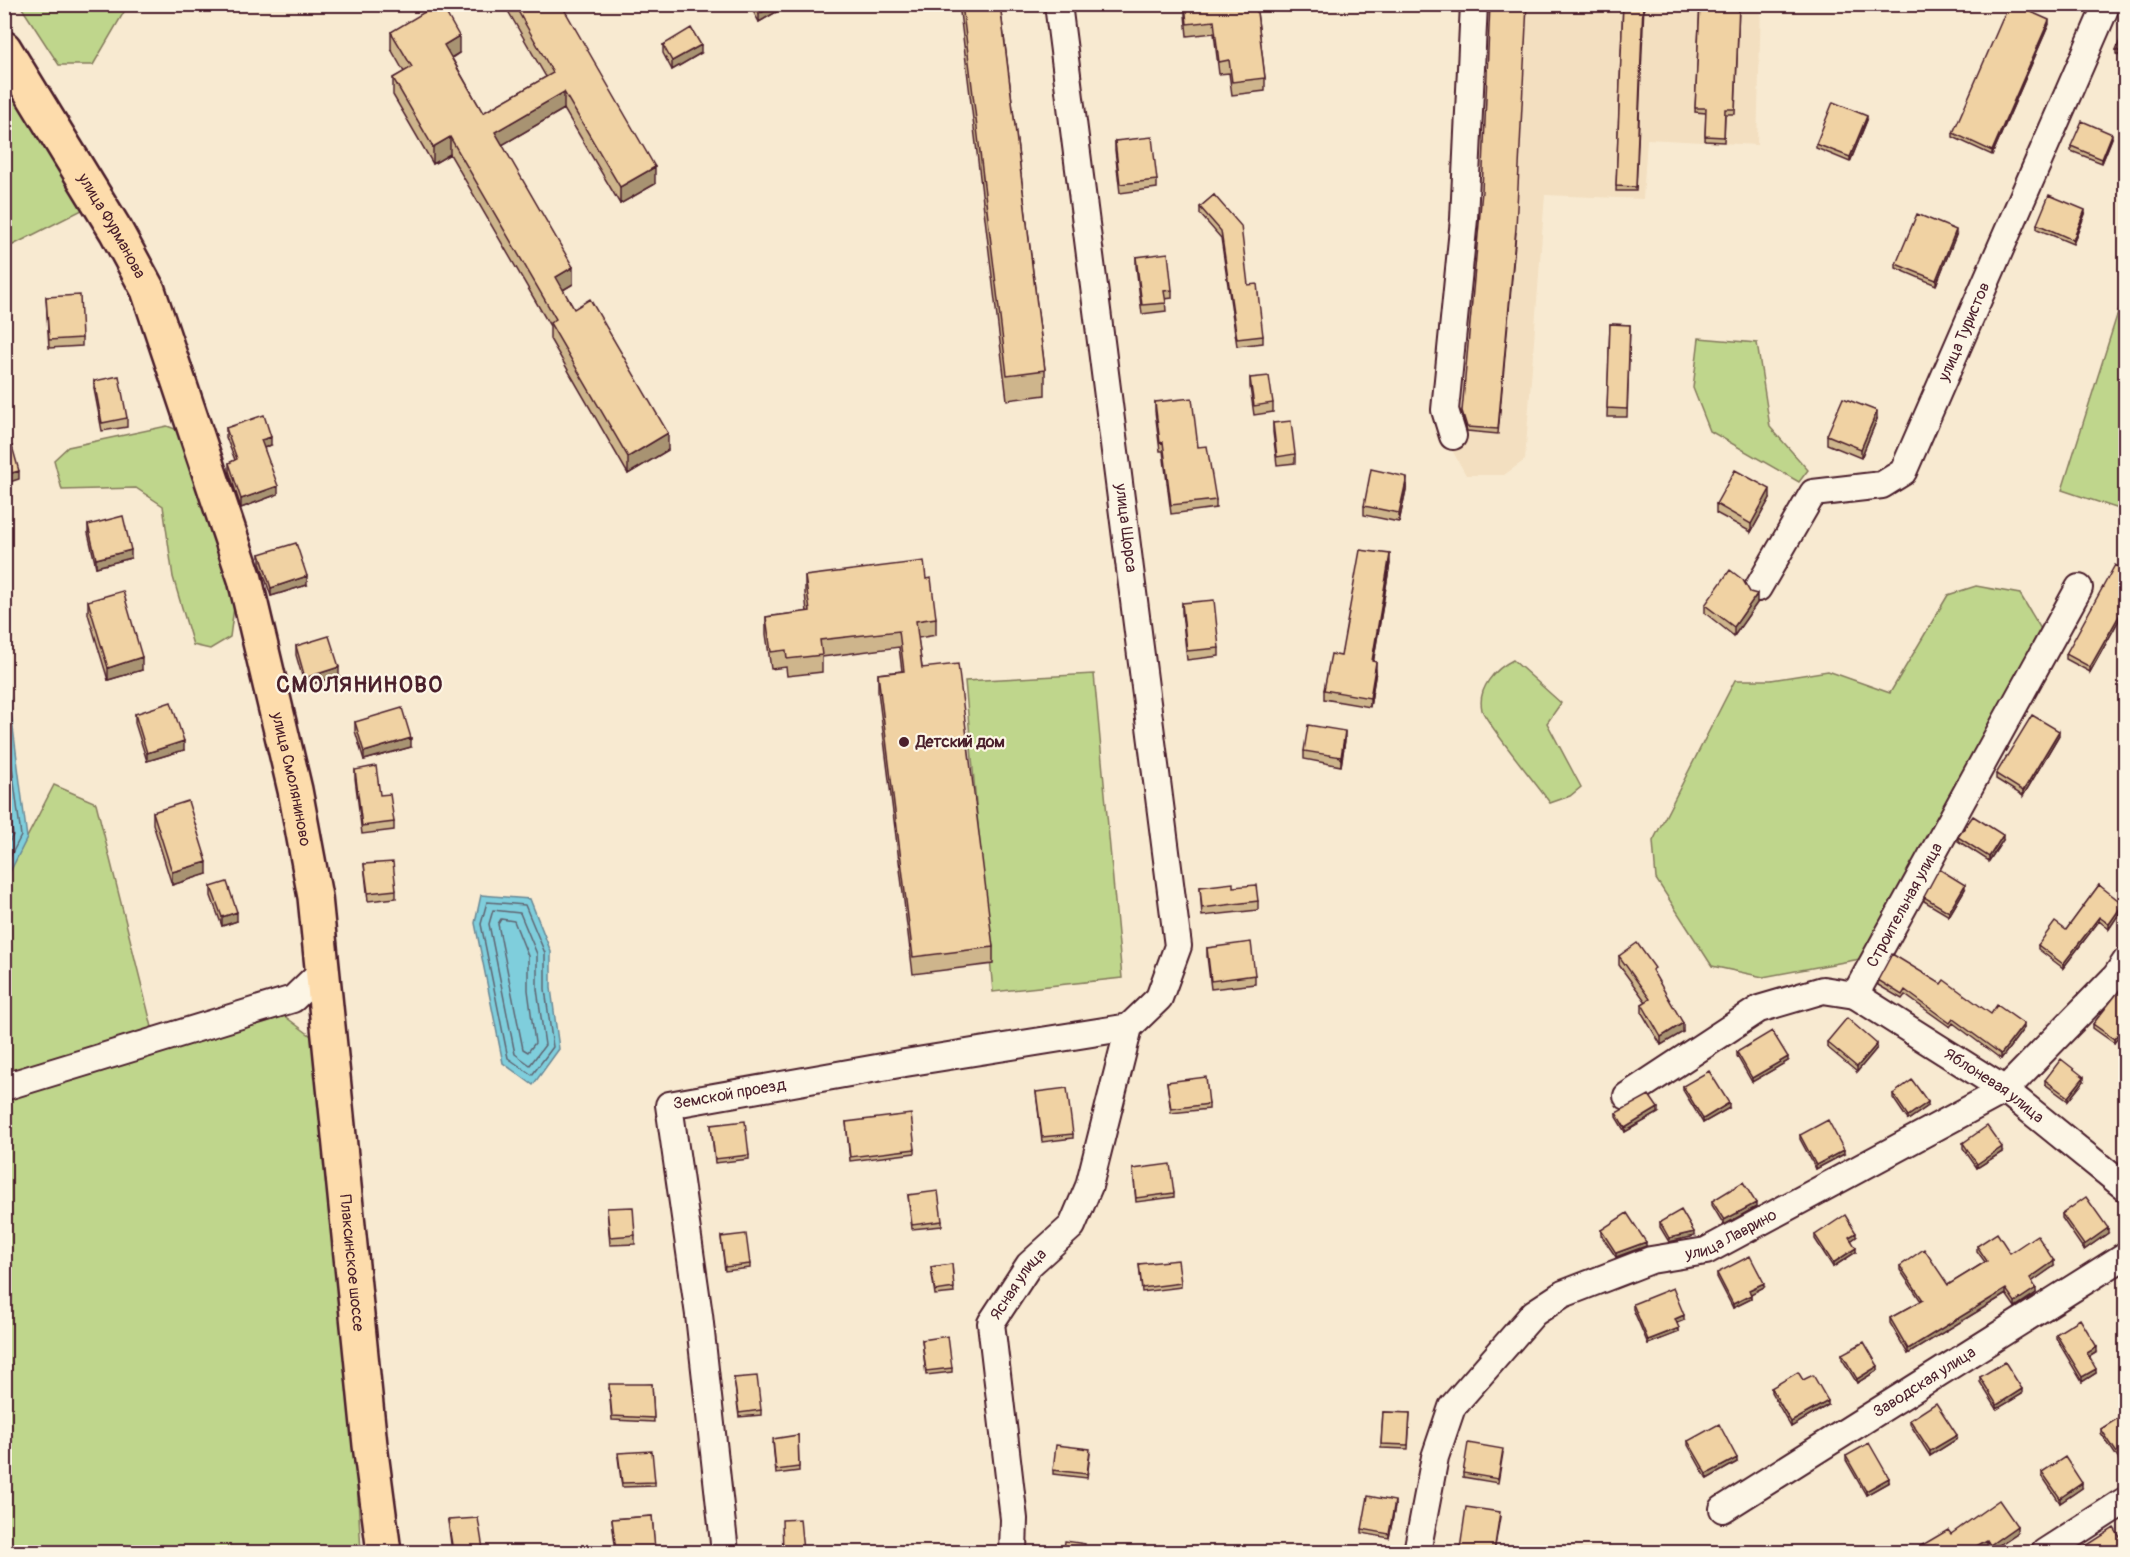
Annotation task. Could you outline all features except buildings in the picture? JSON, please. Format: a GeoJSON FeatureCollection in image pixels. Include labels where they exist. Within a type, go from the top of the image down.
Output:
{"type":"FeatureCollection","features":[{"type":"Feature","properties":{"kind":"main road","name":"улица Фурманова"},"geometry":{"type":"LineString","coordinates":[[4,48],[116,231],[148,290],[189,419]]}},
{"type":"Feature","properties":{"kind":"main road","name":"улица Смоляниново"},"geometry":{"type":"LineString","coordinates":[[189,419],[245,579],[295,790],[315,897],[322,971]]}},
{"type":"Feature","properties":{"kind":"main road","name":"Плаксинское шоссе"},"geometry":{"type":"LineString","coordinates":[[322,971],[370,1445],[384,1552]]}},
{"type":"Feature","properties":{"kind":"street","name":"улица Щорса"},"geometry":{"type":"LineString","coordinates":[[1058,4],[1178,946],[1159,998],[1128,1031]]}},
{"type":"Feature","properties":{"kind":"street"},"geometry":{"type":"LineString","coordinates":[[1454,436],[1445,410],[1465,207],[1474,4]]}},
{"type":"Feature","properties":{"kind":"street","name":"улица Туристов"},"geometry":{"type":"LineString","coordinates":[[1758,588],[1813,494],[1882,485],[1903,472],[2107,4]]}},
{"type":"Feature","properties":{"kind":"street","name":"Строительная улица"},"geometry":{"type":"LineString","coordinates":[[1855,995],[2079,588]]}},
{"type":"Feature","properties":{"kind":"street","name":"улица Лаврино"},"geometry":{"type":"LineString","coordinates":[[1418,1552],[1435,1457],[1452,1407],[1534,1312],[1563,1294],[1641,1263],[1706,1251],[2005,1090],[2116,976],[2126,960]]}},
{"type":"Feature","properties":{"kind":"street"},"geometry":{"type":"LineString","coordinates":[[4,1087],[292,999],[322,971]]}},
{"type":"Feature","properties":{"kind":"street"},"geometry":{"type":"LineString","coordinates":[[1627,1096],[1759,1009],[1823,990],[1855,995]]}},
{"type":"Feature","properties":{"kind":"street","name":"Яблоневая улица"},"geometry":{"type":"LineString","coordinates":[[1855,995],[2005,1090],[2126,1188]]}},
{"type":"Feature","properties":{"kind":"street","name":"Земской проезд"},"geometry":{"type":"LineString","coordinates":[[725,1552],[699,1315],[669,1105],[905,1063],[1128,1031]]}},
{"type":"Feature","properties":{"kind":"street","name":"Ясная улица"},"geometry":{"type":"LineString","coordinates":[[1013,1552],[1014,1519],[991,1323],[1029,1264],[1071,1226],[1089,1186],[1128,1031]]}},
{"type":"Feature","properties":{"kind":"street","name":"Заводская улица"},"geometry":{"type":"LineString","coordinates":[[1723,1509],[2126,1256]]}},
{"type":"Feature","properties":{"kind":"street"},"geometry":{"type":"LineString","coordinates":[[2045,1552],[2126,1500]]}},
{"type":"Feature","properties":{"kind":"shaded area"},"geometry":{"type":"Polygon","coordinates":[[[1460,5],[1761,5],[1757,145],[1647,139],[1643,199],[1545,195],[1525,460],[1504,475],[1466,475],[1430,411],[1456,206],[1460,5]]]}},
{"type":"Feature","properties":{"kind":"green space"},"geometry":{"type":"Polygon","coordinates":[[[20,5],[121,5],[124,12],[93,65],[59,65],[20,5]]]}},
{"type":"Feature","properties":{"kind":"green space"},"geometry":{"type":"Polygon","coordinates":[[[4,81],[84,209],[5,249],[4,248],[4,81]]]}},
{"type":"Feature","properties":{"kind":"green space"},"geometry":{"type":"Polygon","coordinates":[[[2125,290],[2126,511],[2062,490],[2125,290]]]}},
{"type":"Feature","properties":{"kind":"green space"},"geometry":{"type":"Polygon","coordinates":[[[1699,338],[1757,343],[1770,427],[1808,470],[1799,482],[1710,431],[1693,388],[1699,338]]]}},
{"type":"Feature","properties":{"kind":"green space"},"geometry":{"type":"Polygon","coordinates":[[[167,426],[186,433],[236,592],[230,637],[210,649],[193,645],[173,577],[163,506],[136,488],[62,490],[54,460],[68,447],[167,426]]]}},
{"type":"Feature","properties":{"kind":"green space"},"geometry":{"type":"Polygon","coordinates":[[[1976,586],[2020,594],[2041,629],[1860,959],[1763,977],[1712,966],[1656,879],[1653,841],[1735,680],[1771,680],[1828,671],[1890,693],[1948,595],[1976,586]]]}},
{"type":"Feature","properties":{"kind":"green space"},"geometry":{"type":"Polygon","coordinates":[[[1513,660],[1561,703],[1547,723],[1581,787],[1570,796],[1550,803],[1502,741],[1482,710],[1482,694],[1489,680],[1513,660]]]}},
{"type":"Feature","properties":{"kind":"green space"},"geometry":{"type":"Polygon","coordinates":[[[1094,674],[1122,978],[993,992],[965,681],[1094,674]]]}},
{"type":"Feature","properties":{"kind":"green space"},"geometry":{"type":"Polygon","coordinates":[[[54,785],[96,803],[155,1039],[279,1012],[311,1036],[336,1103],[361,1552],[5,1552],[4,882],[54,785]]]}},
{"type":"Feature","properties":{"kind":"water"},"geometry":{"type":"Polygon","coordinates":[[[5,678],[27,838],[5,882],[5,678]]]}},
{"type":"Feature","properties":{"kind":"water"},"geometry":{"type":"Polygon","coordinates":[[[481,895],[530,899],[551,952],[551,988],[559,1049],[533,1085],[503,1063],[475,923],[481,895]]]}},
{"type":"Feature","properties":{"kind":"place","name":"Детский дом"},"geometry":{"type":"Point","coordinates":[904,742]}},
{"type":"Feature","properties":{"kind":"district","name":"СМОЛЯНИНОВО"},"geometry":{"type":"Point","coordinates":[360,685]}}]}
